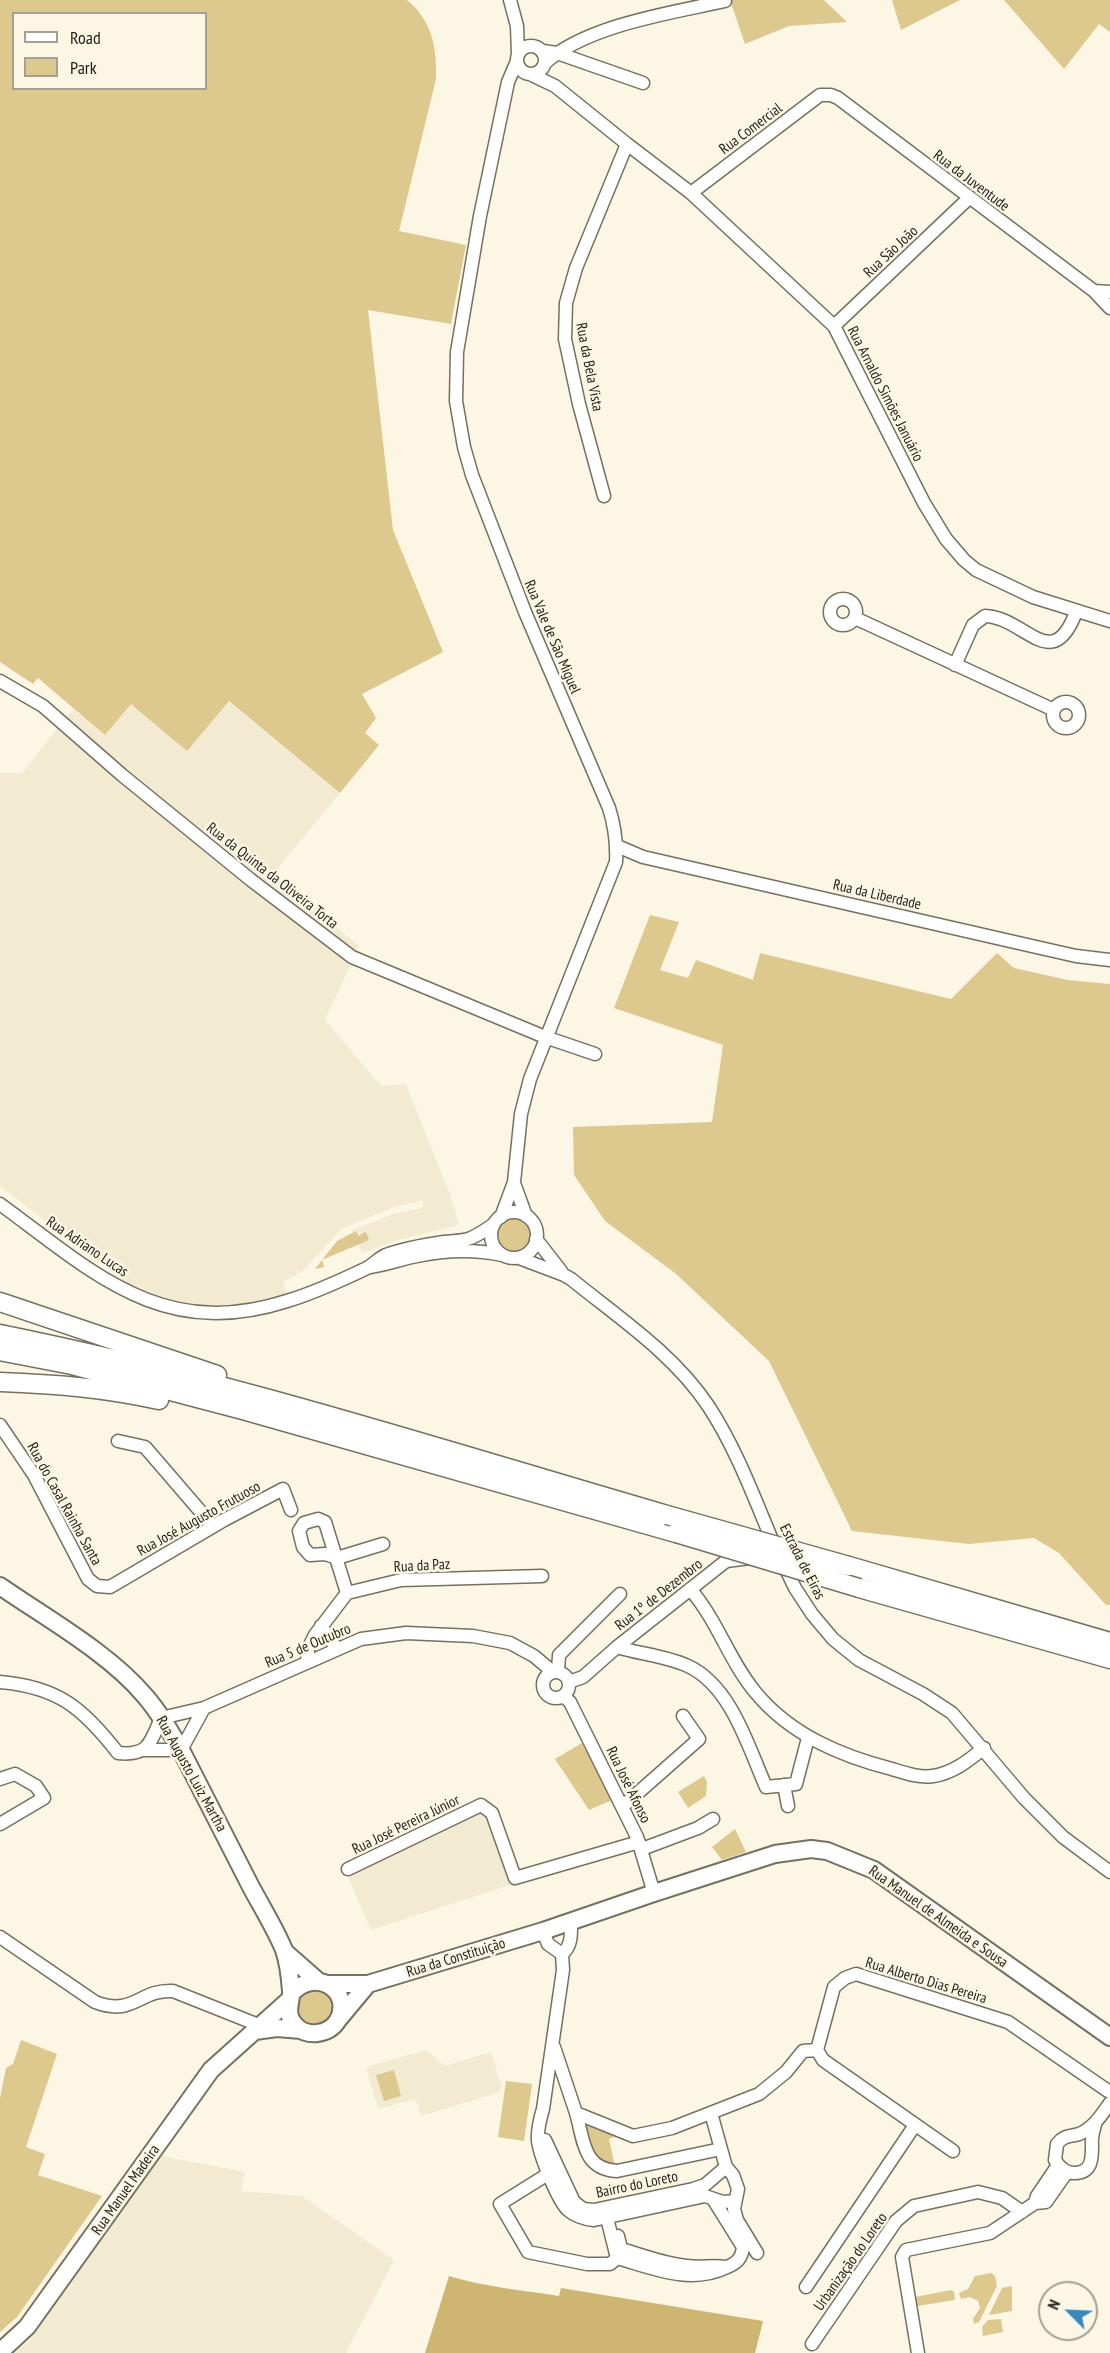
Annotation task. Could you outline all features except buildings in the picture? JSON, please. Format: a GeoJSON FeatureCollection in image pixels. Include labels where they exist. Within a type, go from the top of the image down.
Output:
{"type":"FeatureCollection","features":[{"type":"Feature","properties":{"kind":"highway"},"geometry":{"type":"LineString","coordinates":[[0,1302],[237,1382],[291,1415]]}},
{"type":"Feature","properties":{"kind":"highway"},"geometry":{"type":"LineString","coordinates":[[0,1334],[73,1348],[859,1588],[1110,1659]]}},
{"type":"Feature","properties":{"kind":"highway"},"geometry":{"type":"LineString","coordinates":[[0,1351],[291,1415],[667,1515],[1110,1642]]}},
{"type":"Feature","properties":{"kind":"highway"},"geometry":{"type":"LineString","coordinates":[[0,1382],[48,1383],[113,1390],[217,1413],[291,1415]]}},
{"type":"Feature","properties":{"kind":"main road","name":"Rua Augusto Luiz Martha"},"geometry":{"type":"LineString","coordinates":[[0,1586],[107,1660],[144,1694],[161,1718],[181,1750],[285,1952],[290,1997]]}},
{"type":"Feature","properties":{"kind":"main road","name":"Rua Manuel de Almeida e Sousa"},"geometry":{"type":"LineString","coordinates":[[543,1931],[775,1854],[810,1849],[828,1851],[874,1870],[1110,2037]]}},
{"type":"Feature","properties":{"kind":"main road","name":"Rua da Constituição"},"geometry":{"type":"LineString","coordinates":[[323,1982],[368,1984],[543,1931]]}},
{"type":"Feature","properties":{"kind":"main road","name":"Rua Augusto Luiz Martha"},"geometry":{"type":"LineString","coordinates":[[285,1952],[323,1982]]}},
{"type":"Feature","properties":{"kind":"main road"},"geometry":{"type":"LineString","coordinates":[[301,2030],[290,2017],[290,1997],[298,1986],[307,1981],[323,1982],[336,1991],[341,2010],[338,2020]]}},
{"type":"Feature","properties":{"kind":"main road"},"geometry":{"type":"LineString","coordinates":[[258,2028],[321,2033],[331,2028],[368,1984]]}},
{"type":"Feature","properties":{"kind":"main road","name":"Rua Manuel Madeira"},"geometry":{"type":"LineString","coordinates":[[0,2352],[27,2327],[211,2070],[290,1997]]}},
{"type":"Feature","properties":{"kind":"street"},"geometry":{"type":"LineString","coordinates":[[510,0],[517,26],[520,69],[530,74]]}},
{"type":"Feature","properties":{"kind":"street"},"geometry":{"type":"LineString","coordinates":[[507,90],[530,74],[541,57],[557,53],[626,23],[725,1]]}},
{"type":"Feature","properties":{"kind":"street","name":"Rua Arnaldo Simões Januário"},"geometry":{"type":"LineString","coordinates":[[517,26],[541,57],[555,86]]}},
{"type":"Feature","properties":{"kind":"street"},"geometry":{"type":"LineString","coordinates":[[518,58],[525,47],[541,57]]}},
{"type":"Feature","properties":{"kind":"street"},"geometry":{"type":"LineString","coordinates":[[557,53],[643,82]]}},
{"type":"Feature","properties":{"kind":"street","name":"Rua Vale de São Miguel"},"geometry":{"type":"LineString","coordinates":[[497,1220],[514,1182],[521,1114],[530,1079],[616,862],[617,846],[609,808],[525,612],[472,475],[464,447],[456,401],[457,352],[480,216],[507,90],[518,58]]}},
{"type":"Feature","properties":{"kind":"street","name":"Rua Arnaldo Simões Januário"},"geometry":{"type":"LineString","coordinates":[[530,74],[555,86],[691,193],[834,327],[913,483],[955,551],[976,570],[1007,586],[1076,612],[1110,621]]}},
{"type":"Feature","properties":{"kind":"street","name":"Rua Comercial"},"geometry":{"type":"LineString","coordinates":[[691,193],[820,95],[831,95]]}},
{"type":"Feature","properties":{"kind":"street","name":"Rua da Juventude"},"geometry":{"type":"LineString","coordinates":[[831,95],[1094,291],[1110,308]]}},
{"type":"Feature","properties":{"kind":"street","name":"Rua da Bela Vista"},"geometry":{"type":"LineString","coordinates":[[604,496],[579,404],[565,339],[564,321],[569,288],[576,268],[627,144]]}},
{"type":"Feature","properties":{"kind":"street","name":"Rua São João"},"geometry":{"type":"LineString","coordinates":[[834,327],[969,198]]}},
{"type":"Feature","properties":{"kind":"street"},"geometry":{"type":"LineString","coordinates":[[1094,291],[1110,292]]}},
{"type":"Feature","properties":{"kind":"street"},"geometry":{"type":"LineString","coordinates":[[955,665],[973,625],[985,615],[999,618],[1039,639],[1055,642],[1066,634],[1076,612]]}},
{"type":"Feature","properties":{"kind":"street"},"geometry":{"type":"LineString","coordinates":[[855,618],[1054,710]]}},
{"type":"Feature","properties":{"kind":"street","name":"Rua da Quinta da Oliveira Torta"},"geometry":{"type":"LineString","coordinates":[[4,686],[43,706],[122,776],[251,880],[352,957],[545,1038],[595,1054]]}},
{"type":"Feature","properties":{"kind":"street","name":"Rua da Liberdade"},"geometry":{"type":"LineString","coordinates":[[617,846],[630,850],[638,856],[1033,947],[1110,960]]}},
{"type":"Feature","properties":{"kind":"street","name":"Rua da Liberdade"},"geometry":{"type":"LineString","coordinates":[[616,862],[638,856]]}},
{"type":"Feature","properties":{"kind":"street","name":"Rua Vale de São Miguel"},"geometry":{"type":"LineString","coordinates":[[514,1182],[526,1216]]}},
{"type":"Feature","properties":{"kind":"street","name":"Rua Adriano Lucas"},"geometry":{"type":"LineString","coordinates":[[0,1204],[76,1261],[113,1285],[157,1305],[206,1314],[255,1310],[289,1301],[369,1267],[384,1256],[412,1247],[469,1239],[497,1220]]}},
{"type":"Feature","properties":{"kind":"street"},"geometry":{"type":"LineString","coordinates":[[513,1213],[526,1216],[535,1226],[536,1239],[530,1251],[519,1258],[502,1255],[493,1244],[492,1230],[497,1220],[513,1213]]}},
{"type":"Feature","properties":{"kind":"street","name":"Estrada de Eiras"},"geometry":{"type":"LineString","coordinates":[[536,1239],[564,1275],[654,1345],[707,1405],[727,1437],[778,1555],[795,1588],[812,1614],[833,1639],[859,1660],[923,1694],[952,1713],[1032,1806],[1063,1837],[1110,1871]]}},
{"type":"Feature","properties":{"kind":"street","name":"Rua Adriano Lucas"},"geometry":{"type":"LineString","coordinates":[[369,1267],[387,1265],[414,1256],[451,1251],[483,1251],[502,1255]]}},
{"type":"Feature","properties":{"kind":"street","name":"Estrada de Eiras"},"geometry":{"type":"LineString","coordinates":[[519,1258],[564,1275]]}},
{"type":"Feature","properties":{"kind":"street","name":"Rua do Casal Rainha Santa"},"geometry":{"type":"LineString","coordinates":[[0,1425],[34,1475],[88,1579],[97,1586],[110,1587]]}},
{"type":"Feature","properties":{"kind":"street"},"geometry":{"type":"LineString","coordinates":[[118,1441],[145,1447],[213,1526]]}},
{"type":"Feature","properties":{"kind":"street","name":"Rua José Augusto Frutuoso"},"geometry":{"type":"LineString","coordinates":[[110,1587],[213,1526],[283,1489],[291,1510]]}},
{"type":"Feature","properties":{"kind":"street"},"geometry":{"type":"LineString","coordinates":[[307,1662],[308,1649],[321,1626],[347,1593],[337,1558],[383,1544]]}},
{"type":"Feature","properties":{"kind":"street","name":"Rua 1º de Dezembro"},"geometry":{"type":"LineString","coordinates":[[569,1682],[583,1677],[617,1647],[726,1561],[778,1555]]}},
{"type":"Feature","properties":{"kind":"street","name":"Rua da Paz"},"geometry":{"type":"LineString","coordinates":[[347,1593],[401,1580],[542,1576]]}},
{"type":"Feature","properties":{"kind":"street"},"geometry":{"type":"LineString","coordinates":[[690,1589],[707,1608],[739,1668],[755,1692],[808,1738],[852,1758],[917,1776],[930,1777],[957,1768],[984,1748]]}},
{"type":"Feature","properties":{"kind":"street"},"geometry":{"type":"LineString","coordinates":[[544,1684],[545,1679],[555,1672],[559,1655],[620,1594]]}},
{"type":"Feature","properties":{"kind":"street"},"geometry":{"type":"LineString","coordinates":[[321,1626],[337,1649]]}},
{"type":"Feature","properties":{"kind":"street","name":"Rua 5 de Outubro"},"geometry":{"type":"LineString","coordinates":[[161,1718],[204,1708],[361,1639],[406,1633],[473,1636],[510,1643],[534,1656],[555,1672]]}},
{"type":"Feature","properties":{"kind":"street"},"geometry":{"type":"LineString","coordinates":[[617,1647],[687,1665],[709,1678],[721,1691],[766,1787],[796,1784],[808,1738]]}},
{"type":"Feature","properties":{"kind":"street"},"geometry":{"type":"LineString","coordinates":[[534,1656],[544,1689],[550,1696],[563,1696],[569,1688],[569,1682],[565,1675],[555,1672]]}},
{"type":"Feature","properties":{"kind":"street"},"geometry":{"type":"LineString","coordinates":[[0,1682],[46,1690],[84,1713],[118,1753],[135,1755],[144,1750],[161,1718]]}},
{"type":"Feature","properties":{"kind":"street","name":"Rua José Afonso"},"geometry":{"type":"LineString","coordinates":[[563,1696],[570,1702],[624,1806],[641,1846],[654,1893]]}},
{"type":"Feature","properties":{"kind":"street"},"geometry":{"type":"LineString","coordinates":[[144,1750],[181,1750],[204,1708]]}},
{"type":"Feature","properties":{"kind":"street"},"geometry":{"type":"LineString","coordinates":[[624,1806],[699,1738],[683,1716]]}},
{"type":"Feature","properties":{"kind":"street"},"geometry":{"type":"LineString","coordinates":[[0,1779],[15,1774],[36,1785],[44,1797],[0,1824]]}},
{"type":"Feature","properties":{"kind":"street"},"geometry":{"type":"LineString","coordinates":[[784,1785],[788,1806]]}},
{"type":"Feature","properties":{"kind":"street","name":"Rua José Pereira Júnior"},"geometry":{"type":"LineString","coordinates":[[348,1869],[481,1805],[492,1813],[515,1878],[641,1846]]}},
{"type":"Feature","properties":{"kind":"street"},"geometry":{"type":"LineString","coordinates":[[641,1846],[698,1828],[714,1818]]}},
{"type":"Feature","properties":{"kind":"street"},"geometry":{"type":"LineString","coordinates":[[543,2109],[563,1970],[562,1954],[571,1939],[571,1922]]}},
{"type":"Feature","properties":{"kind":"street"},"geometry":{"type":"LineString","coordinates":[[543,1931],[548,1944],[562,1954]]}},
{"type":"Feature","properties":{"kind":"street"},"geometry":{"type":"LineString","coordinates":[[0,1937],[95,2002],[110,2008],[122,2008],[159,1993],[173,1991],[258,2028]]}},
{"type":"Feature","properties":{"kind":"street","name":"Rua Alberto Dias Pereira"},"geometry":{"type":"LineString","coordinates":[[817,2050],[834,1987],[845,1978],[856,1974],[1008,2022],[1109,2096]]}},
{"type":"Feature","properties":{"kind":"street","name":"Bairro do Loreto"},"geometry":{"type":"LineString","coordinates":[[553,2043],[589,2160],[605,2170],[617,2171],[721,2149]]}},
{"type":"Feature","properties":{"kind":"street"},"geometry":{"type":"LineString","coordinates":[[576,2113],[633,2136],[672,2128],[759,2094],[786,2072],[803,2051],[817,2050],[823,2060],[953,2151]]}},
{"type":"Feature","properties":{"kind":"street"},"geometry":{"type":"LineString","coordinates":[[1095,2124],[1078,2134],[1061,2139],[1055,2149],[1055,2160],[1063,2169],[1079,2172],[1089,2165],[1093,2155],[1095,2124],[1109,2096]]}},
{"type":"Feature","properties":{"kind":"street","name":"Bairro do Loreto"},"geometry":{"type":"LineString","coordinates":[[543,2109],[545,2143],[574,2202],[584,2209],[594,2210],[693,2189],[705,2185],[726,2167]]}},
{"type":"Feature","properties":{"kind":"street","name":"Bairro do Loreto"},"geometry":{"type":"LineString","coordinates":[[543,2109],[538,2126],[538,2143],[548,2174],[566,2209],[580,2218],[594,2220],[705,2196],[723,2202],[735,2201]]}},
{"type":"Feature","properties":{"kind":"street"},"geometry":{"type":"LineString","coordinates":[[711,2113],[726,2167],[733,2175],[738,2189],[735,2201],[737,2220],[757,2253]]}},
{"type":"Feature","properties":{"kind":"street"},"geometry":{"type":"LineString","coordinates":[[806,2286],[915,2125]]}},
{"type":"Feature","properties":{"kind":"street"},"geometry":{"type":"LineString","coordinates":[[918,2353],[902,2257],[906,2250],[990,2233],[1035,2203],[1037,2196],[1063,2169]]}},
{"type":"Feature","properties":{"kind":"street"},"geometry":{"type":"LineString","coordinates":[[548,2174],[500,2204],[528,2252],[587,2264],[610,2264],[616,2258],[685,2276],[714,2273],[736,2263],[742,2255],[743,2247],[713,2199]]}},
{"type":"Feature","properties":{"kind":"street","name":"Urbanização do Loreto"},"geometry":{"type":"LineString","coordinates":[[812,2344],[896,2221],[914,2206],[978,2192],[1002,2198],[1022,2212]]}},
{"type":"Feature","properties":{"kind":"street","name":"Bairro do Loreto"},"geometry":{"type":"LineString","coordinates":[[610,2217],[616,2258]]}},
{"type":"Feature","properties":{"kind":"street","name":"Bairro do Loreto"},"geometry":{"type":"LineString","coordinates":[[610,2217],[621,2249],[686,2266],[727,2267]]}},
{"type":"Feature","properties":{"kind":"shaded area"},"geometry":{"type":"Polygon","coordinates":[[[228,701],[340,793],[273,874],[359,946],[325,1020],[381,1086],[406,1084],[450,1194],[459,1225],[402,1239],[362,1253],[352,1230],[394,1214],[423,1208],[423,1200],[392,1208],[341,1229],[303,1271],[283,1282],[287,1294],[241,1304],[204,1308],[138,1292],[0,1186],[0,773],[22,773],[73,709],[105,735],[131,704],[228,701]]]}},
{"type":"Feature","properties":{"kind":"shaded area"},"geometry":{"type":"Polygon","coordinates":[[[479,1813],[488,1819],[512,1884],[371,1930],[347,1875],[479,1813]]]}},
{"type":"Feature","properties":{"kind":"shaded area"},"geometry":{"type":"Polygon","coordinates":[[[426,2050],[445,2066],[491,2052],[501,2085],[500,2092],[421,2116],[416,2099],[378,2109],[366,2067],[426,2050]]]}},
{"type":"Feature","properties":{"kind":"shaded area"},"geometry":{"type":"Polygon","coordinates":[[[161,2156],[245,2172],[241,2191],[302,2196],[394,2260],[346,2353],[15,2353],[30,2340],[161,2156]]]}},
{"type":"Feature","properties":{"kind":"shaded area"},"geometry":{"type":"Polygon","coordinates":[[[449,2276],[490,2286],[559,2296],[561,2288],[763,2321],[755,2353],[425,2353],[449,2276]]]}},
{"type":"Feature","properties":{"kind":"green space"},"geometry":{"type":"Polygon","coordinates":[[[0,0],[407,0],[422,17],[431,35],[434,45],[436,79],[399,231],[466,245],[451,324],[368,310],[393,530],[443,652],[362,694],[376,718],[365,733],[379,745],[340,793],[229,701],[187,751],[131,704],[105,735],[38,678],[33,684],[0,662],[0,0]]]}},
{"type":"Feature","properties":{"kind":"green space"},"geometry":{"type":"Polygon","coordinates":[[[730,0],[824,0],[847,22],[789,26],[745,44],[730,0]]]}},
{"type":"Feature","properties":{"kind":"green space"},"geometry":{"type":"Polygon","coordinates":[[[892,0],[960,0],[901,30],[892,0]]]}},
{"type":"Feature","properties":{"kind":"green space"},"geometry":{"type":"Polygon","coordinates":[[[1004,0],[1110,0],[1110,32],[1099,24],[1064,69],[1004,0]]]}},
{"type":"Feature","properties":{"kind":"green space"},"geometry":{"type":"Polygon","coordinates":[[[650,915],[679,922],[660,970],[688,978],[696,960],[753,980],[760,953],[951,999],[997,953],[1014,968],[1068,980],[1110,984],[1110,1605],[1106,1605],[1059,1553],[1034,1538],[969,1544],[852,1531],[769,1361],[675,1273],[605,1221],[574,1175],[573,1127],[712,1122],[723,1045],[614,1008],[650,915]]]}},
{"type":"Feature","properties":{"kind":"green space"},"geometry":{"type":"Polygon","coordinates":[[[514,1218],[526,1223],[531,1235],[526,1247],[514,1252],[502,1247],[497,1235],[502,1223],[514,1218]]]}},
{"type":"Feature","properties":{"kind":"green space"},"geometry":{"type":"Polygon","coordinates":[[[356,1231],[358,1236],[366,1232],[369,1240],[322,1260],[337,1241],[356,1231]]]}},
{"type":"Feature","properties":{"kind":"green space"},"geometry":{"type":"Polygon","coordinates":[[[322,1260],[324,1267],[315,1269],[322,1260]]]}},
{"type":"Feature","properties":{"kind":"green space"},"geometry":{"type":"Polygon","coordinates":[[[582,1743],[612,1800],[589,1810],[555,1759],[582,1743]]]}},
{"type":"Feature","properties":{"kind":"green space"},"geometry":{"type":"Polygon","coordinates":[[[704,1776],[707,1782],[706,1796],[688,1808],[678,1792],[704,1776]]]}},
{"type":"Feature","properties":{"kind":"green space"},"geometry":{"type":"Polygon","coordinates":[[[735,1829],[746,1852],[722,1860],[712,1847],[735,1829]]]}},
{"type":"Feature","properties":{"kind":"green space"},"geometry":{"type":"Polygon","coordinates":[[[317,1985],[333,1998],[333,2009],[328,2020],[314,2028],[296,2018],[294,1998],[317,1985]]]}},
{"type":"Feature","properties":{"kind":"green space"},"geometry":{"type":"Polygon","coordinates":[[[21,2040],[57,2054],[26,2147],[45,2154],[38,2175],[102,2196],[17,2317],[0,2332],[0,2098],[6,2068],[13,2064],[21,2040]]]}},
{"type":"Feature","properties":{"kind":"green space"},"geometry":{"type":"Polygon","coordinates":[[[394,2070],[401,2096],[384,2101],[376,2075],[394,2070]]]}},
{"type":"Feature","properties":{"kind":"green space"},"geometry":{"type":"Polygon","coordinates":[[[506,2081],[532,2084],[524,2141],[498,2137],[506,2081]]]}},
{"type":"Feature","properties":{"kind":"green space"},"geometry":{"type":"Polygon","coordinates":[[[581,2120],[613,2132],[614,2137],[609,2139],[615,2167],[597,2164],[581,2120]]]}},
{"type":"Feature","properties":{"kind":"green space"},"geometry":{"type":"Polygon","coordinates":[[[991,2273],[995,2276],[997,2286],[979,2322],[974,2324],[973,2319],[980,2308],[978,2301],[970,2297],[961,2299],[959,2293],[968,2289],[975,2276],[991,2273]]]}},
{"type":"Feature","properties":{"kind":"green space"},"geometry":{"type":"Polygon","coordinates":[[[1012,2286],[1012,2311],[989,2315],[1002,2288],[1012,2286]]]}},
{"type":"Feature","properties":{"kind":"green space"},"geometry":{"type":"Polygon","coordinates":[[[951,2290],[954,2292],[955,2300],[917,2306],[915,2297],[951,2290]]]}},
{"type":"Feature","properties":{"kind":"green space"},"geometry":{"type":"Polygon","coordinates":[[[1001,2319],[1003,2332],[983,2336],[982,2327],[988,2320],[1001,2319]]]}}]}
